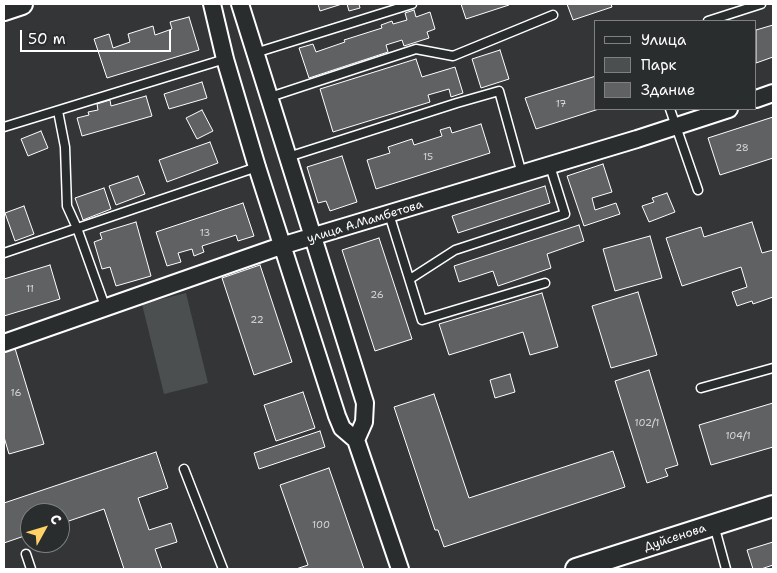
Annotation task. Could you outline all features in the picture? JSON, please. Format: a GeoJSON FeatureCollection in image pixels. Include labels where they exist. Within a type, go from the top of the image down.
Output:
{"type":"FeatureCollection","features":[{"type":"Feature","properties":{"kind":"street"},"geometry":{"type":"LineString","coordinates":[[212,4],[225,59],[257,167],[337,416],[342,428],[356,440],[400,569]]}},
{"type":"Feature","properties":{"kind":"street"},"geometry":{"type":"LineString","coordinates":[[240,4],[365,403],[364,422],[356,440]]}},
{"type":"Feature","properties":{"kind":"street"},"geometry":{"type":"LineString","coordinates":[[757,99],[773,93]]}},
{"type":"Feature","properties":{"kind":"street","name":"улица А.Мамбетова"},"geometry":{"type":"LineString","coordinates":[[4,343],[281,246],[550,166],[726,110]]}},
{"type":"Feature","properties":{"kind":"street","name":"Дуйсенова"},"geometry":{"type":"LineString","coordinates":[[576,569],[773,506]]}},
{"type":"Feature","properties":{"kind":"lane"},"geometry":{"type":"LineString","coordinates":[[255,53],[412,4]]}},
{"type":"Feature","properties":{"kind":"lane"},"geometry":{"type":"LineString","coordinates":[[711,20],[761,4]]}},
{"type":"Feature","properties":{"kind":"lane"},"geometry":{"type":"LineString","coordinates":[[270,97],[416,49],[453,56],[553,15]]}},
{"type":"Feature","properties":{"kind":"lane"},"geometry":{"type":"LineString","coordinates":[[4,128],[225,59]]}},
{"type":"Feature","properties":{"kind":"lane"},"geometry":{"type":"LineString","coordinates":[[288,158],[498,91],[522,174]]}},
{"type":"Feature","properties":{"kind":"lane"},"geometry":{"type":"LineString","coordinates":[[670,110],[698,190]]}},
{"type":"Feature","properties":{"kind":"lane"},"geometry":{"type":"LineString","coordinates":[[58,111],[65,147],[67,206],[106,308]]}},
{"type":"Feature","properties":{"kind":"lane"},"geometry":{"type":"LineString","coordinates":[[410,279],[454,250],[565,214],[550,166]]}},
{"type":"Feature","properties":{"kind":"lane"},"geometry":{"type":"LineString","coordinates":[[4,254],[257,167]]}},
{"type":"Feature","properties":{"kind":"lane"},"geometry":{"type":"LineString","coordinates":[[389,214],[422,320],[545,283]]}},
{"type":"Feature","properties":{"kind":"lane"},"geometry":{"type":"LineString","coordinates":[[702,388],[773,368]]}},
{"type":"Feature","properties":{"kind":"lane"},"geometry":{"type":"LineString","coordinates":[[184,469],[223,569]]}},
{"type":"Feature","properties":{"kind":"lane"},"geometry":{"type":"LineString","coordinates":[[714,525],[726,569]]}},
{"type":"Feature","properties":{"kind":"lane"},"geometry":{"type":"LineString","coordinates":[[26,554],[32,569]]}},
{"type":"Feature","properties":{"kind":"green space"},"geometry":{"type":"Polygon","coordinates":[[[186,293],[208,383],[164,394],[142,304],[186,293]]]}},
{"type":"Feature","properties":{"kind":"building"},"geometry":{"type":"Polygon","coordinates":[[[318,4],[342,4],[320,11],[318,4]]]}},
{"type":"Feature","properties":{"kind":"building"},"geometry":{"type":"Polygon","coordinates":[[[347,4],[359,4],[360,8],[349,11],[347,4]]]}},
{"type":"Feature","properties":{"kind":"building"},"geometry":{"type":"Polygon","coordinates":[[[461,4],[509,4],[509,5],[466,19],[461,4]]]}},
{"type":"Feature","properties":{"kind":"building"},"geometry":{"type":"Polygon","coordinates":[[[567,4],[611,4],[612,7],[573,20],[567,4]]]}},
{"type":"Feature","properties":{"kind":"building"},"geometry":{"type":"Polygon","coordinates":[[[414,10],[416,17],[430,12],[435,29],[427,32],[429,38],[404,46],[402,40],[386,45],[388,52],[309,78],[299,48],[313,44],[316,52],[345,42],[344,40],[382,28],[381,25],[392,21],[393,24],[407,20],[405,13],[414,10]]]}},
{"type":"Feature","properties":{"kind":"building"},"geometry":{"type":"Polygon","coordinates":[[[189,17],[199,50],[107,78],[94,39],[109,34],[113,48],[130,42],[128,34],[153,26],[155,35],[172,29],[170,22],[189,17]]]}},
{"type":"Feature","properties":{"kind":"building"},"geometry":{"type":"Polygon","coordinates":[[[773,25],[773,57],[757,63],[757,30],[773,25]]]}},
{"type":"Feature","properties":{"kind":"building"},"geometry":{"type":"Polygon","coordinates":[[[500,50],[509,79],[481,88],[472,59],[500,50]]]}},
{"type":"Feature","properties":{"kind":"building"},"geometry":{"type":"Polygon","coordinates":[[[416,59],[422,77],[455,67],[463,93],[451,97],[449,89],[428,95],[430,102],[333,132],[320,89],[416,59]]]}},
{"type":"Feature","properties":{"kind":"building"},"geometry":{"type":"Polygon","coordinates":[[[594,77],[594,110],[596,110],[536,129],[525,98],[594,77]]]}},
{"type":"Feature","properties":{"kind":"building"},"geometry":{"type":"Polygon","coordinates":[[[202,82],[207,98],[169,109],[164,94],[202,82]]]}},
{"type":"Feature","properties":{"kind":"building"},"geometry":{"type":"Polygon","coordinates":[[[146,96],[152,116],[82,136],[77,118],[89,115],[88,112],[98,110],[97,104],[110,100],[111,106],[146,96]]]}},
{"type":"Feature","properties":{"kind":"building"},"geometry":{"type":"Polygon","coordinates":[[[202,110],[213,131],[197,139],[186,118],[202,110]]]}},
{"type":"Feature","properties":{"kind":"building"},"geometry":{"type":"Polygon","coordinates":[[[773,117],[773,158],[720,175],[708,138],[773,117]]]}},
{"type":"Feature","properties":{"kind":"building"},"geometry":{"type":"Polygon","coordinates":[[[481,124],[490,153],[376,189],[367,160],[390,153],[388,147],[412,139],[414,145],[442,136],[440,130],[450,127],[452,133],[481,124]]]}},
{"type":"Feature","properties":{"kind":"building"},"geometry":{"type":"Polygon","coordinates":[[[41,131],[48,148],[28,156],[21,139],[41,131]]]}},
{"type":"Feature","properties":{"kind":"building"},"geometry":{"type":"Polygon","coordinates":[[[210,142],[218,163],[167,182],[159,160],[210,142]]]}},
{"type":"Feature","properties":{"kind":"building"},"geometry":{"type":"Polygon","coordinates":[[[342,156],[357,202],[330,211],[326,201],[318,203],[307,167],[342,156]]]}},
{"type":"Feature","properties":{"kind":"building"},"geometry":{"type":"Polygon","coordinates":[[[603,164],[612,192],[592,198],[595,210],[616,203],[620,214],[584,226],[567,176],[603,164]]]}},
{"type":"Feature","properties":{"kind":"building"},"geometry":{"type":"Polygon","coordinates":[[[138,176],[145,194],[116,205],[109,186],[138,176]]]}},
{"type":"Feature","properties":{"kind":"building"},"geometry":{"type":"Polygon","coordinates":[[[545,186],[550,203],[458,233],[452,216],[545,186]]]}},
{"type":"Feature","properties":{"kind":"building"},"geometry":{"type":"Polygon","coordinates":[[[104,188],[111,209],[83,220],[75,198],[104,188]]]}},
{"type":"Feature","properties":{"kind":"building"},"geometry":{"type":"Polygon","coordinates":[[[667,193],[675,212],[649,222],[642,206],[654,202],[652,198],[667,193]]]}},
{"type":"Feature","properties":{"kind":"building"},"geometry":{"type":"Polygon","coordinates":[[[243,203],[254,236],[238,241],[236,235],[202,246],[204,252],[194,256],[192,249],[178,253],[181,262],[167,266],[156,232],[243,203]]]}},
{"type":"Feature","properties":{"kind":"building"},"geometry":{"type":"Polygon","coordinates":[[[24,206],[34,234],[15,241],[5,213],[24,206]]]}},
{"type":"Feature","properties":{"kind":"building"},"geometry":{"type":"Polygon","coordinates":[[[136,222],[151,276],[116,286],[110,267],[102,269],[94,242],[102,239],[100,233],[136,222]]]}},
{"type":"Feature","properties":{"kind":"building"},"geometry":{"type":"Polygon","coordinates":[[[752,222],[762,253],[773,250],[773,297],[753,304],[752,301],[737,306],[732,292],[747,287],[741,267],[682,286],[666,238],[701,227],[704,237],[752,222]]]}},
{"type":"Feature","properties":{"kind":"building"},"geometry":{"type":"Polygon","coordinates":[[[579,225],[584,241],[547,254],[551,268],[498,286],[493,271],[459,282],[454,266],[579,225]]]}},
{"type":"Feature","properties":{"kind":"building"},"geometry":{"type":"Polygon","coordinates":[[[650,236],[662,278],[615,291],[603,249],[650,236]]]}},
{"type":"Feature","properties":{"kind":"building"},"geometry":{"type":"Polygon","coordinates":[[[379,238],[412,339],[375,351],[342,250],[379,238]]]}},
{"type":"Feature","properties":{"kind":"building"},"geometry":{"type":"Polygon","coordinates":[[[50,265],[60,299],[4,316],[4,279],[50,265]]]}},
{"type":"Feature","properties":{"kind":"building"},"geometry":{"type":"Polygon","coordinates":[[[260,265],[292,362],[254,375],[222,278],[260,265]]]}},
{"type":"Feature","properties":{"kind":"building"},"geometry":{"type":"Polygon","coordinates":[[[638,292],[657,355],[611,368],[592,306],[638,292]]]}},
{"type":"Feature","properties":{"kind":"building"},"geometry":{"type":"Polygon","coordinates":[[[542,293],[558,347],[530,355],[523,332],[449,355],[439,324],[542,293]]]}},
{"type":"Feature","properties":{"kind":"building"},"geometry":{"type":"Polygon","coordinates":[[[14,345],[44,444],[9,454],[4,437],[4,348],[14,345]]]}},
{"type":"Feature","properties":{"kind":"building"},"geometry":{"type":"Polygon","coordinates":[[[649,370],[678,465],[665,469],[668,476],[647,483],[615,381],[649,370]]]}},
{"type":"Feature","properties":{"kind":"building"},"geometry":{"type":"Polygon","coordinates":[[[510,374],[515,392],[495,398],[490,380],[510,374]]]}},
{"type":"Feature","properties":{"kind":"building"},"geometry":{"type":"Polygon","coordinates":[[[303,392],[315,428],[276,441],[264,405],[303,392]]]}},
{"type":"Feature","properties":{"kind":"building"},"geometry":{"type":"Polygon","coordinates":[[[434,394],[469,498],[613,451],[625,487],[444,547],[438,530],[435,530],[394,407],[434,394]]]}},
{"type":"Feature","properties":{"kind":"building"},"geometry":{"type":"Polygon","coordinates":[[[773,403],[773,447],[711,465],[699,425],[773,403]]]}},
{"type":"Feature","properties":{"kind":"building"},"geometry":{"type":"Polygon","coordinates":[[[320,431],[325,447],[259,469],[254,453],[320,431]]]}},
{"type":"Feature","properties":{"kind":"building"},"geometry":{"type":"Polygon","coordinates":[[[156,452],[168,488],[138,498],[149,530],[171,523],[177,542],[155,549],[162,569],[124,569],[104,509],[70,521],[70,503],[20,503],[20,537],[4,543],[4,503],[156,452]]]}},
{"type":"Feature","properties":{"kind":"building"},"geometry":{"type":"Polygon","coordinates":[[[329,468],[364,569],[296,569],[308,565],[280,485],[329,468]]]}},
{"type":"Feature","properties":{"kind":"building"},"geometry":{"type":"Polygon","coordinates":[[[773,542],[773,565],[761,569],[753,569],[747,550],[773,542]]]}}]}
